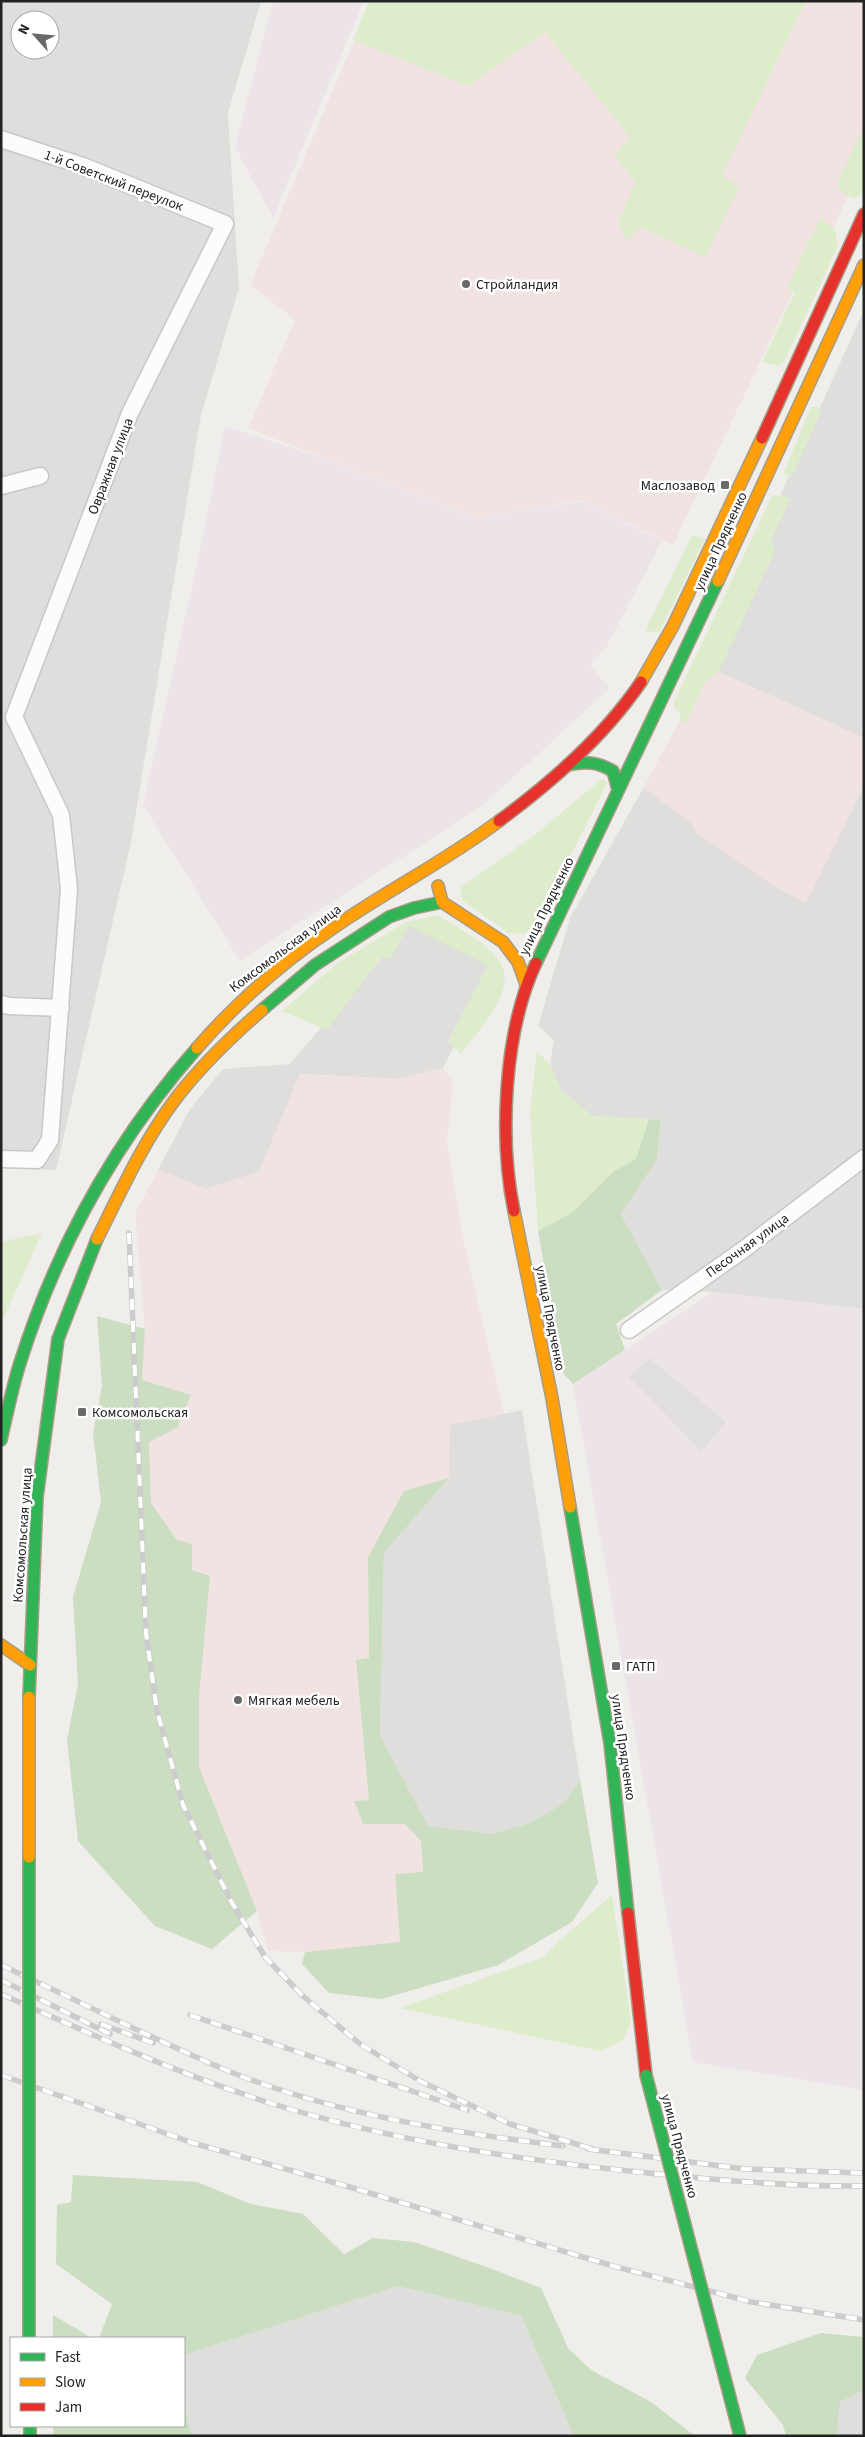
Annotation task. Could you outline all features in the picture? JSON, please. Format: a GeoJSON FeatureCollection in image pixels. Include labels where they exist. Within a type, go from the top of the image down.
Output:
{"type":"FeatureCollection","features":[{"type":"Feature","properties":{"kind":"main road","name":"улица Прядченко"},"geometry":{"type":"LineString","coordinates":[[568,765],[622,707],[657,657],[752,461],[864,214]]}},
{"type":"Feature","properties":{"kind":"main road","name":"улица Прядченко"},"geometry":{"type":"LineString","coordinates":[[740,2436],[646,2075],[610,1743],[552,1398],[509,1185],[506,1098],[515,1033],[526,984],[771,470],[864,265]]}},
{"type":"Feature","properties":{"kind":"main road"},"geometry":{"type":"LineString","coordinates":[[752,461],[771,470]]}},
{"type":"Feature","properties":{"kind":"main road"},"geometry":{"type":"LineString","coordinates":[[568,765],[585,761],[598,762],[613,771],[618,790]]}},
{"type":"Feature","properties":{"kind":"main road","name":"Комсомольская улица"},"geometry":{"type":"LineString","coordinates":[[1,1440],[9,1400],[24,1348],[46,1286],[80,1216],[127,1132],[177,1066],[245,995],[267,978],[332,928],[441,861],[526,801],[568,765]]}},
{"type":"Feature","properties":{"kind":"main road"},"geometry":{"type":"LineString","coordinates":[[441,861],[436,881],[442,902],[503,942],[518,962],[526,984]]}},
{"type":"Feature","properties":{"kind":"main road","name":"Комсомольская улица"},"geometry":{"type":"LineString","coordinates":[[28,2337],[29,1697],[37,1497],[58,1339],[90,1252],[131,1169],[176,1097],[240,1030],[315,965],[389,917],[414,908],[442,902]]}},
{"type":"Feature","properties":{"kind":"main road"},"geometry":{"type":"LineString","coordinates":[[534,943],[548,937]]}},
{"type":"Feature","properties":{"kind":"main road"},"geometry":{"type":"LineString","coordinates":[[503,942],[519,945]]}},
{"type":"Feature","properties":{"kind":"main road"},"geometry":{"type":"LineString","coordinates":[[1,1645],[30,1665]]}},
{"type":"Feature","properties":{"kind":"street","name":"1-й Советский переулок"},"geometry":{"type":"LineString","coordinates":[[1,139],[83,166],[225,224]]}},
{"type":"Feature","properties":{"kind":"street","name":"Овражная улица"},"geometry":{"type":"LineString","coordinates":[[61,1008],[69,889],[61,815],[14,717],[130,413],[225,224]]}},
{"type":"Feature","properties":{"kind":"street"},"geometry":{"type":"LineString","coordinates":[[1,486],[40,476]]}},
{"type":"Feature","properties":{"kind":"street"},"geometry":{"type":"LineString","coordinates":[[1,1004],[61,1008],[50,1140],[37,1160],[1,1159]]}},
{"type":"Feature","properties":{"kind":"street","name":"Песочная улица"},"geometry":{"type":"LineString","coordinates":[[629,1330],[743,1250],[864,1158]]}},
{"type":"Feature","properties":{"kind":"shaded area"},"geometry":{"type":"Polygon","coordinates":[[[1,1],[261,1],[228,113],[239,288],[201,415],[131,842],[56,1170],[1,1168],[1,1]]]}},
{"type":"Feature","properties":{"kind":"shaded area"},"geometry":{"type":"Polygon","coordinates":[[[273,1],[364,1],[273,218],[235,147],[273,1]]]}},
{"type":"Feature","properties":{"kind":"shaded area"},"geometry":{"type":"Polygon","coordinates":[[[371,1],[542,30],[627,112],[791,1],[864,1],[864,162],[811,277],[798,282],[673,545],[581,500],[476,518],[248,428],[295,320],[250,285],[371,1]]]}},
{"type":"Feature","properties":{"kind":"shaded area"},"geometry":{"type":"Polygon","coordinates":[[[864,310],[864,738],[708,667],[774,509],[864,310]]]}},
{"type":"Feature","properties":{"kind":"shaded area"},"geometry":{"type":"Polygon","coordinates":[[[225,426],[319,457],[476,518],[581,501],[662,541],[607,646],[590,666],[610,688],[481,807],[240,961],[143,805],[198,560],[225,426]]]}},
{"type":"Feature","properties":{"kind":"shaded area"},"geometry":{"type":"Polygon","coordinates":[[[708,667],[864,738],[864,786],[806,903],[771,884],[697,833],[691,823],[644,787],[708,667]]]}},
{"type":"Feature","properties":{"kind":"shaded area"},"geometry":{"type":"Polygon","coordinates":[[[864,786],[864,1309],[713,1292],[662,1290],[621,1214],[657,1159],[661,1120],[592,1116],[561,1090],[550,1065],[554,1040],[538,1026],[570,918],[644,787],[691,823],[697,833],[806,903],[864,786]]]}},
{"type":"Feature","properties":{"kind":"shaded area"},"geometry":{"type":"Polygon","coordinates":[[[413,921],[497,963],[443,1068],[399,1079],[300,1074],[259,1172],[206,1189],[158,1170],[190,1109],[223,1069],[290,1064],[413,921]]]}},
{"type":"Feature","properties":{"kind":"shaded area"},"geometry":{"type":"Polygon","coordinates":[[[443,1068],[453,1082],[447,1143],[464,1243],[504,1414],[450,1425],[449,1478],[404,1491],[368,1557],[369,1659],[356,1660],[369,1800],[354,1801],[363,1824],[405,1824],[421,1841],[423,1872],[395,1875],[400,1942],[305,1952],[268,1951],[257,1911],[199,1767],[199,1697],[192,1570],[177,1540],[151,1503],[149,1442],[177,1428],[142,1380],[145,1329],[135,1214],[158,1170],[206,1189],[259,1172],[300,1074],[399,1079],[443,1068]]]}},
{"type":"Feature","properties":{"kind":"shaded area"},"geometry":{"type":"Polygon","coordinates":[[[713,1292],[864,1309],[864,2090],[693,2062],[573,1384],[713,1292]]]}},
{"type":"Feature","properties":{"kind":"shaded area"},"geometry":{"type":"Polygon","coordinates":[[[650,1358],[726,1422],[701,1451],[629,1377],[650,1358]]]}},
{"type":"Feature","properties":{"kind":"shaded area"},"geometry":{"type":"Polygon","coordinates":[[[522,1410],[580,1780],[564,1803],[530,1823],[492,1834],[428,1826],[380,1735],[384,1553],[449,1478],[449,1425],[522,1410]]]}},
{"type":"Feature","properties":{"kind":"shaded area"},"geometry":{"type":"Polygon","coordinates":[[[398,2286],[521,2316],[574,2436],[192,2436],[185,2409],[185,2355],[398,2286]]]}},
{"type":"Feature","properties":{"kind":"shaded area"},"geometry":{"type":"Polygon","coordinates":[[[864,2390],[864,2436],[837,2436],[840,2402],[864,2390]]]}},
{"type":"Feature","properties":{"kind":"green space"},"geometry":{"type":"Polygon","coordinates":[[[369,1],[806,1],[721,176],[739,186],[705,257],[639,227],[628,241],[618,222],[636,182],[614,155],[630,137],[545,32],[468,86],[353,40],[369,1]]]}},
{"type":"Feature","properties":{"kind":"green space"},"geometry":{"type":"Polygon","coordinates":[[[864,127],[864,188],[861,195],[854,198],[840,191],[838,181],[864,127]]]}},
{"type":"Feature","properties":{"kind":"green space"},"geometry":{"type":"Polygon","coordinates":[[[820,218],[835,230],[838,246],[784,362],[778,366],[762,362],[795,292],[787,288],[820,218]]]}},
{"type":"Feature","properties":{"kind":"green space"},"geometry":{"type":"Polygon","coordinates":[[[811,407],[818,407],[821,412],[792,476],[786,475],[784,472],[811,407]]]}},
{"type":"Feature","properties":{"kind":"green space"},"geometry":{"type":"Polygon","coordinates":[[[782,495],[791,499],[771,540],[775,551],[718,673],[707,679],[686,723],[681,722],[680,712],[676,711],[673,704],[772,496],[782,495]]]}},
{"type":"Feature","properties":{"kind":"green space"},"geometry":{"type":"Polygon","coordinates":[[[692,535],[705,539],[659,632],[645,631],[692,535]]]}},
{"type":"Feature","properties":{"kind":"green space"},"geometry":{"type":"Polygon","coordinates":[[[602,779],[607,783],[536,925],[524,934],[508,933],[462,900],[460,888],[532,837],[602,779]]]}},
{"type":"Feature","properties":{"kind":"green space"},"geometry":{"type":"Polygon","coordinates":[[[437,915],[487,947],[499,961],[504,975],[503,990],[495,1008],[461,1054],[448,1041],[488,965],[409,926],[390,959],[381,957],[327,1030],[282,1011],[339,962],[404,923],[437,915]]]}},
{"type":"Feature","properties":{"kind":"green space"},"geometry":{"type":"Polygon","coordinates":[[[537,1051],[550,1065],[561,1090],[592,1116],[649,1119],[636,1159],[614,1171],[572,1213],[538,1231],[530,1112],[537,1051]]]}},
{"type":"Feature","properties":{"kind":"green space"},"geometry":{"type":"Polygon","coordinates":[[[649,1119],[661,1120],[657,1159],[621,1214],[662,1290],[616,1324],[625,1350],[573,1384],[563,1373],[538,1231],[572,1213],[614,1171],[636,1159],[649,1119]]]}},
{"type":"Feature","properties":{"kind":"green space"},"geometry":{"type":"Polygon","coordinates":[[[42,1233],[1,1324],[1,1242],[42,1233]]]}},
{"type":"Feature","properties":{"kind":"green space"},"geometry":{"type":"Polygon","coordinates":[[[97,1316],[145,1329],[142,1380],[191,1395],[177,1428],[149,1442],[151,1503],[177,1540],[192,1544],[192,1570],[210,1576],[199,1697],[199,1767],[257,1911],[212,1949],[155,1926],[78,1841],[67,1740],[78,1684],[73,1597],[101,1502],[93,1433],[102,1386],[97,1316]]]}},
{"type":"Feature","properties":{"kind":"green space"},"geometry":{"type":"Polygon","coordinates":[[[449,1478],[384,1553],[380,1735],[428,1826],[492,1834],[530,1823],[564,1803],[580,1780],[598,1883],[572,1922],[498,1965],[382,1999],[329,1993],[302,1964],[305,1952],[400,1942],[395,1874],[423,1872],[421,1841],[405,1824],[363,1824],[354,1801],[369,1800],[356,1660],[369,1658],[368,1557],[404,1491],[449,1478]]]}},
{"type":"Feature","properties":{"kind":"green space"},"geometry":{"type":"Polygon","coordinates":[[[612,1895],[631,2021],[623,2040],[601,2051],[400,2008],[544,1957],[559,1941],[612,1895]]]}},
{"type":"Feature","properties":{"kind":"green space"},"geometry":{"type":"Polygon","coordinates":[[[73,2175],[197,2182],[251,2204],[303,2214],[344,2254],[373,2238],[414,2242],[487,2267],[541,2288],[568,2348],[591,2370],[651,2402],[695,2436],[574,2436],[521,2316],[398,2286],[185,2355],[185,2337],[99,2337],[112,2304],[56,2264],[57,2205],[71,2202],[73,2175]]]}},
{"type":"Feature","properties":{"kind":"green space"},"geometry":{"type":"Polygon","coordinates":[[[53,2315],[90,2337],[53,2337],[53,2315]]]}},
{"type":"Feature","properties":{"kind":"green space"},"geometry":{"type":"Polygon","coordinates":[[[821,2333],[864,2337],[864,2390],[840,2402],[837,2436],[786,2436],[783,2425],[745,2378],[757,2355],[821,2333]]]}},
{"type":"Feature","properties":{"kind":"green space"},"geometry":{"type":"Polygon","coordinates":[[[185,2409],[192,2436],[53,2436],[53,2427],[185,2427],[185,2409]]]}},
{"type":"Feature","properties":{"kind":"railway"},"geometry":{"type":"LineString","coordinates":[[129,1233],[146,1633],[157,1711],[183,1805],[231,1901],[265,1957],[304,1997],[360,2044],[420,2081],[510,2124],[593,2149]]}},
{"type":"Feature","properties":{"kind":"railway"},"geometry":{"type":"LineString","coordinates":[[1,1965],[221,2068],[262,2084],[346,2109],[389,2119],[563,2146]]}},
{"type":"Feature","properties":{"kind":"railway"},"geometry":{"type":"LineString","coordinates":[[1,1980],[110,2034]]}},
{"type":"Feature","properties":{"kind":"railway"},"geometry":{"type":"LineString","coordinates":[[1,1994],[133,2052],[233,2091],[315,2116],[411,2139],[510,2156],[608,2169],[761,2183],[864,2186]]}},
{"type":"Feature","properties":{"kind":"railway"},"geometry":{"type":"LineString","coordinates":[[190,2015],[467,2110]]}},
{"type":"Feature","properties":{"kind":"railway"},"geometry":{"type":"LineString","coordinates":[[101,2024],[153,2043]]}},
{"type":"Feature","properties":{"kind":"railway"},"geometry":{"type":"LineString","coordinates":[[1,2075],[193,2143],[343,2185],[613,2266],[752,2302],[864,2320]]}},
{"type":"Feature","properties":{"kind":"railway"},"geometry":{"type":"LineString","coordinates":[[588,2149],[745,2169],[864,2173]]}},
{"type":"Feature","properties":{"kind":"traffic: fast"},"geometry":{"type":"LineString","coordinates":[[536,963],[718,581]]}},
{"type":"Feature","properties":{"kind":"traffic: fast"},"geometry":{"type":"LineString","coordinates":[[568,765],[591,763],[607,768],[613,771],[618,790]]}},
{"type":"Feature","properties":{"kind":"traffic: fast"},"geometry":{"type":"LineString","coordinates":[[262,1010],[315,965],[389,917],[414,908],[442,902]]}},
{"type":"Feature","properties":{"kind":"traffic: fast"},"geometry":{"type":"LineString","coordinates":[[1,1440],[20,1363],[52,1277],[71,1236],[115,1157],[140,1120],[197,1048]]}},
{"type":"Feature","properties":{"kind":"traffic: fast"},"geometry":{"type":"LineString","coordinates":[[29,1697],[37,1497],[58,1339],[97,1239]]}},
{"type":"Feature","properties":{"kind":"traffic: fast"},"geometry":{"type":"LineString","coordinates":[[570,1507],[610,1743],[628,1913]]}},
{"type":"Feature","properties":{"kind":"traffic: fast"},"geometry":{"type":"LineString","coordinates":[[29,1857],[29,2337]]}},
{"type":"Feature","properties":{"kind":"traffic: fast"},"geometry":{"type":"LineString","coordinates":[[646,2075],[740,2436]]}},
{"type":"Feature","properties":{"kind":"traffic: fast"},"geometry":{"type":"LineString","coordinates":[[30,2427],[30,2436]]}},
{"type":"Feature","properties":{"kind":"traffic: slow"},"geometry":{"type":"LineString","coordinates":[[718,581],[864,265]]}},
{"type":"Feature","properties":{"kind":"traffic: slow"},"geometry":{"type":"LineString","coordinates":[[641,682],[673,626],[762,438]]}},
{"type":"Feature","properties":{"kind":"traffic: slow"},"geometry":{"type":"LineString","coordinates":[[197,1048],[245,998],[298,953],[356,912],[459,849],[499,821]]}},
{"type":"Feature","properties":{"kind":"traffic: slow"},"geometry":{"type":"LineString","coordinates":[[438,886],[442,902],[503,942],[518,962],[526,984]]}},
{"type":"Feature","properties":{"kind":"traffic: slow"},"geometry":{"type":"LineString","coordinates":[[97,1239],[134,1166],[165,1113],[207,1062],[262,1010]]}},
{"type":"Feature","properties":{"kind":"traffic: slow"},"geometry":{"type":"LineString","coordinates":[[514,1211],[552,1398],[570,1507]]}},
{"type":"Feature","properties":{"kind":"traffic: slow"},"geometry":{"type":"LineString","coordinates":[[1,1645],[30,1665]]}},
{"type":"Feature","properties":{"kind":"traffic: slow"},"geometry":{"type":"LineString","coordinates":[[29,1697],[29,1857]]}},
{"type":"Feature","properties":{"kind":"traffic: jam"},"geometry":{"type":"LineString","coordinates":[[762,438],[864,214]]}},
{"type":"Feature","properties":{"kind":"traffic: jam"},"geometry":{"type":"LineString","coordinates":[[499,821],[576,758],[611,721],[641,682]]}},
{"type":"Feature","properties":{"kind":"traffic: jam"},"geometry":{"type":"LineString","coordinates":[[514,1211],[509,1182],[507,1151],[507,1085],[517,1020],[525,990],[536,963]]}},
{"type":"Feature","properties":{"kind":"traffic: jam"},"geometry":{"type":"LineString","coordinates":[[628,1913],[646,2075]]}},
{"type":"Feature","properties":{"kind":"place","name":"Стройландия"},"geometry":{"type":"Point","coordinates":[466,284]}},
{"type":"Feature","properties":{"kind":"place","name":"Маслозавод"},"geometry":{"type":"Point","coordinates":[725,485]}},
{"type":"Feature","properties":{"kind":"place","name":"Комсомольская"},"geometry":{"type":"Point","coordinates":[82,1412]}},
{"type":"Feature","properties":{"kind":"place","name":"ГАТП"},"geometry":{"type":"Point","coordinates":[616,1666]}},
{"type":"Feature","properties":{"kind":"place","name":"Мягкая мебель"},"geometry":{"type":"Point","coordinates":[238,1700]}}]}
